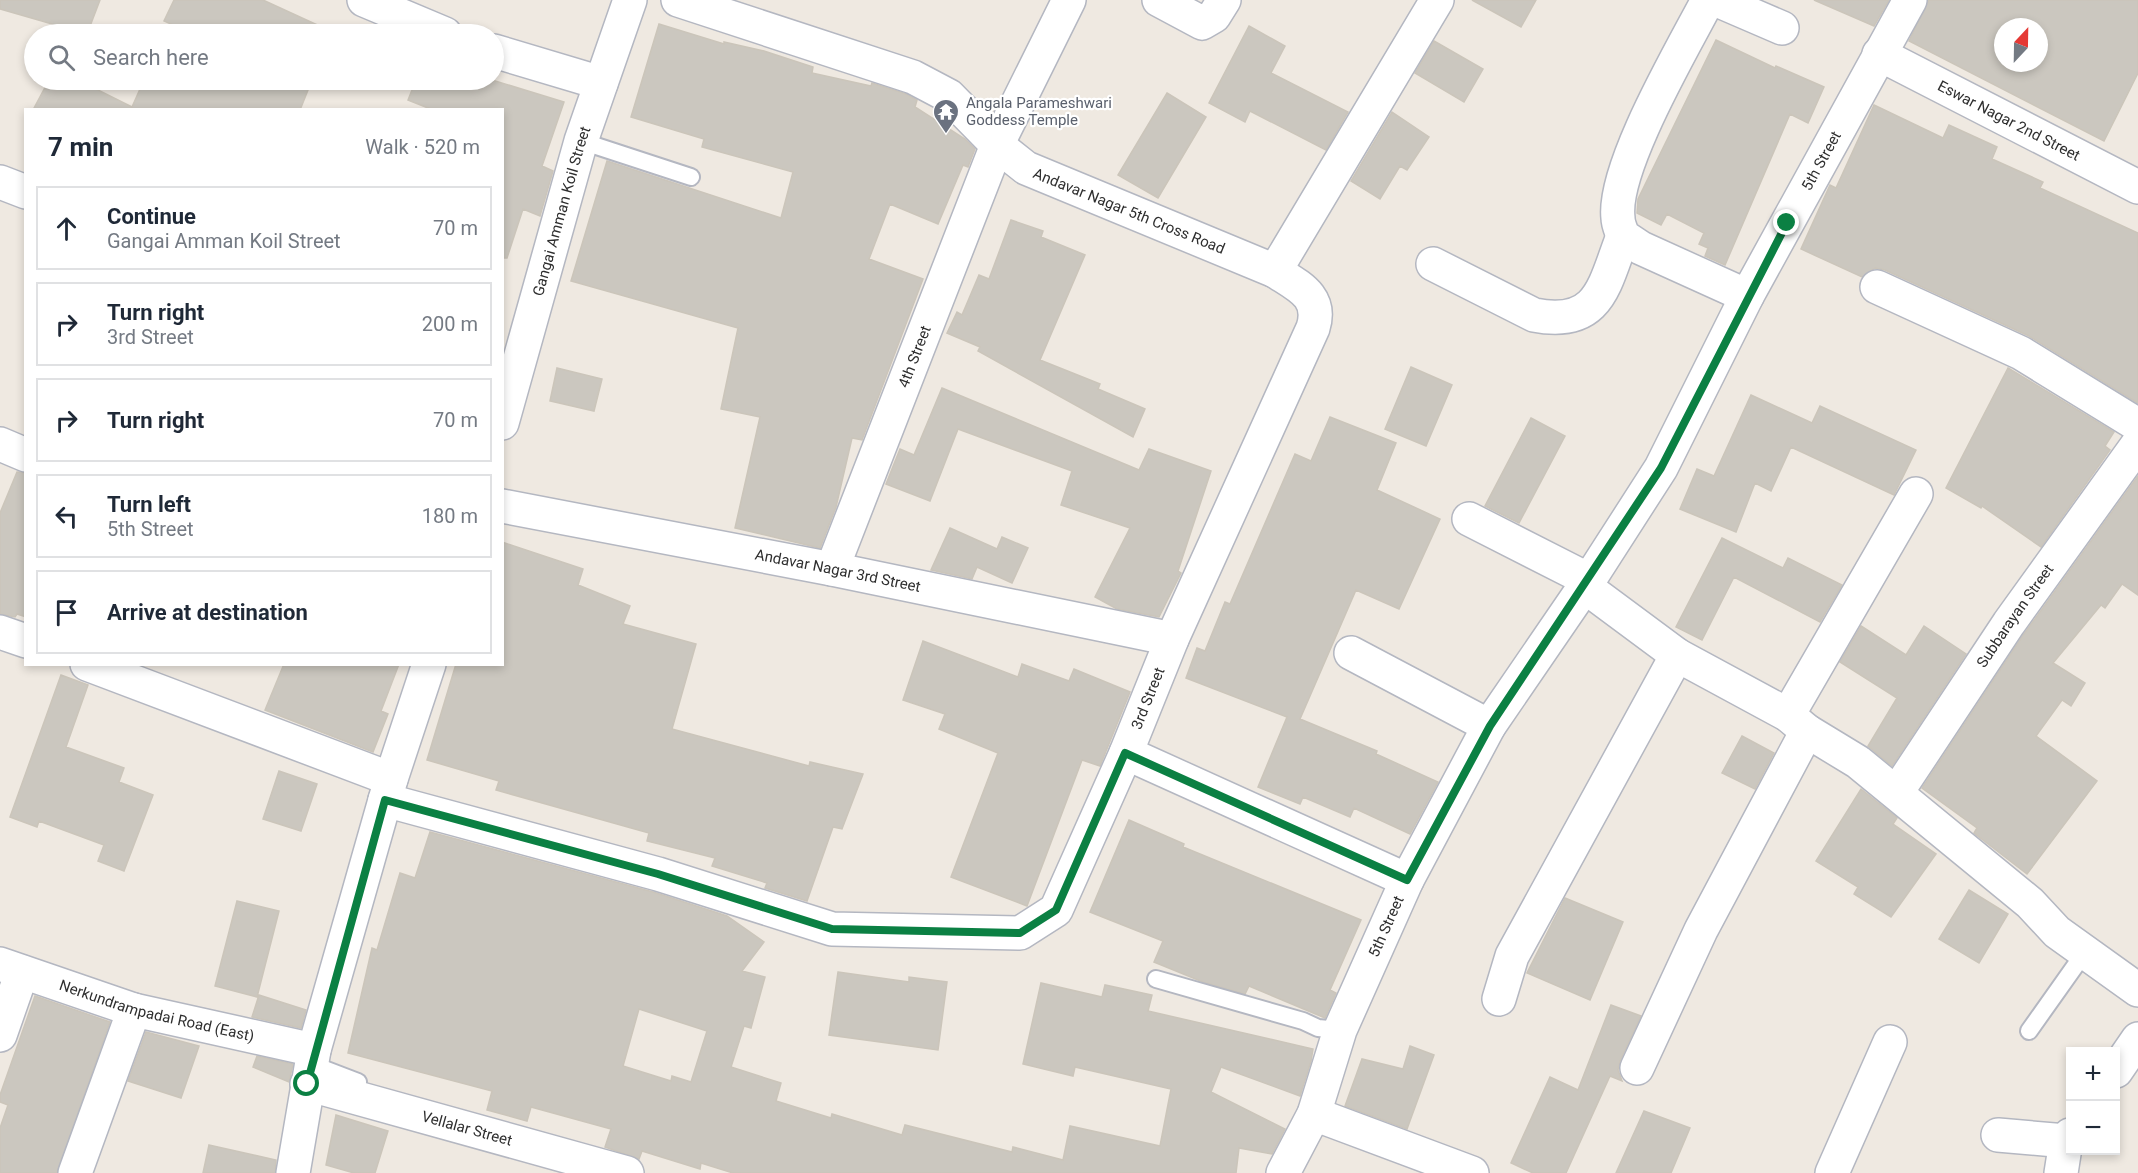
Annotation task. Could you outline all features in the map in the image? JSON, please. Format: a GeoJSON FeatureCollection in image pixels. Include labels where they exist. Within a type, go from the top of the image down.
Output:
{"type":"FeatureCollection","features":[{"type":"Feature","properties":{"kind":"street"},"geometry":{"type":"LineString","coordinates":[[364,0],[421,24]]}},
{"type":"Feature","properties":{"kind":"street","name":"Gangai Amman Koil Street"},"geometry":{"type":"LineString","coordinates":[[505,405],[581,141],[630,0]]}},
{"type":"Feature","properties":{"kind":"street","name":"Andavar Nagar 5th Cross Road"},"geometry":{"type":"LineString","coordinates":[[678,0],[913,77],[949,96],[997,145],[1026,168],[1275,271],[1310,294],[1316,310]]}},
{"type":"Feature","properties":{"kind":"street","name":"4th Street"},"geometry":{"type":"LineString","coordinates":[[832,569],[997,145],[1069,0]]}},
{"type":"Feature","properties":{"kind":"street"},"geometry":{"type":"LineString","coordinates":[[1159,0],[1202,23],[1214,16],[1224,0]]}},
{"type":"Feature","properties":{"kind":"street"},"geometry":{"type":"LineString","coordinates":[[1275,271],[1437,0]]}},
{"type":"Feature","properties":{"kind":"street"},"geometry":{"type":"LineString","coordinates":[[1433,264],[1534,315],[1547,317],[1573,315],[1593,305],[1603,288],[1623,236],[1617,217],[1622,184],[1641,129],[1708,0]]}},
{"type":"Feature","properties":{"kind":"street"},"geometry":{"type":"LineString","coordinates":[[1717,0],[1782,28]]}},
{"type":"Feature","properties":{"kind":"street","name":"5th Street"},"geometry":{"type":"LineString","coordinates":[[1283,1173],[1314,1114],[1340,1030],[1407,880],[1490,726],[1587,583],[1661,468],[1748,296],[1910,0]]}},
{"type":"Feature","properties":{"kind":"street"},"geometry":{"type":"LineString","coordinates":[[504,54],[601,83]]}},
{"type":"Feature","properties":{"kind":"street","name":"Eswar Nagar 2nd Street"},"geometry":{"type":"LineString","coordinates":[[1879,54],[2138,187]]}},
{"type":"Feature","properties":{"kind":"street"},"geometry":{"type":"LineString","coordinates":[[0,182],[24,191]]}},
{"type":"Feature","properties":{"kind":"street"},"geometry":{"type":"LineString","coordinates":[[1623,236],[1641,248],[1748,296]]}},
{"type":"Feature","properties":{"kind":"street"},"geometry":{"type":"LineString","coordinates":[[1877,287],[2021,353],[2138,425]]}},
{"type":"Feature","properties":{"kind":"street","name":"3rd Street"},"geometry":{"type":"LineString","coordinates":[[92,666],[388,790],[832,929],[1020,933],[1056,910],[1172,639],[1313,328],[1316,310]]}},
{"type":"Feature","properties":{"kind":"street"},"geometry":{"type":"LineString","coordinates":[[0,444],[24,454]]}},
{"type":"Feature","properties":{"kind":"street","name":"Subbarayan Street"},"geometry":{"type":"LineString","coordinates":[[1897,792],[2009,623],[2135,455]]}},
{"type":"Feature","properties":{"kind":"street"},"geometry":{"type":"LineString","coordinates":[[1637,1068],[1798,723],[1916,494]]}},
{"type":"Feature","properties":{"kind":"street","name":"Andavar Nagar 3rd Street"},"geometry":{"type":"LineString","coordinates":[[504,506],[832,569],[1172,639]]}},
{"type":"Feature","properties":{"kind":"street"},"geometry":{"type":"LineString","coordinates":[[1469,519],[1587,583],[1677,655],[1798,723],[1858,762],[2030,903],[2057,932],[2138,990]]}},
{"type":"Feature","properties":{"kind":"street"},"geometry":{"type":"LineString","coordinates":[[0,632],[24,640]]}},
{"type":"Feature","properties":{"kind":"street"},"geometry":{"type":"LineString","coordinates":[[1351,652],[1490,726]]}},
{"type":"Feature","properties":{"kind":"street"},"geometry":{"type":"LineString","coordinates":[[1499,999],[1512,956],[1677,655]]}},
{"type":"Feature","properties":{"kind":"street"},"geometry":{"type":"LineString","coordinates":[[293,1173],[311,1066],[388,790],[428,666]]}},
{"type":"Feature","properties":{"kind":"street"},"geometry":{"type":"LineString","coordinates":[[1125,753],[1407,880]]}},
{"type":"Feature","properties":{"kind":"street"},"geometry":{"type":"LineString","coordinates":[[0,1035],[11,968]]}},
{"type":"Feature","properties":{"kind":"street","name":"Nerkundrampadai Road (East)"},"geometry":{"type":"LineString","coordinates":[[11,968],[311,1066]]}},
{"type":"Feature","properties":{"kind":"street"},"geometry":{"type":"LineString","coordinates":[[75,1173],[134,1010]]}},
{"type":"Feature","properties":{"kind":"street"},"geometry":{"type":"LineString","coordinates":[[2120,1064],[2138,1039]]}},
{"type":"Feature","properties":{"kind":"street"},"geometry":{"type":"LineString","coordinates":[[1832,1173],[1890,1042]]}},
{"type":"Feature","properties":{"kind":"street","name":"Vellalar Street"},"geometry":{"type":"LineString","coordinates":[[311,1066],[627,1173]]}},
{"type":"Feature","properties":{"kind":"street"},"geometry":{"type":"LineString","coordinates":[[1314,1114],[1472,1173]]}},
{"type":"Feature","properties":{"kind":"street"},"geometry":{"type":"LineString","coordinates":[[1998,1135],[2066,1138]]}},
{"type":"Feature","properties":{"kind":"street"},"geometry":{"type":"LineString","coordinates":[[2061,1173],[2066,1148]]}},
{"type":"Feature","properties":{"kind":"lane"},"geometry":{"type":"LineString","coordinates":[[581,141],[691,177]]}},
{"type":"Feature","properties":{"kind":"lane"},"geometry":{"type":"LineString","coordinates":[[2029,1031],[2085,952]]}},
{"type":"Feature","properties":{"kind":"lane"},"geometry":{"type":"LineString","coordinates":[[1156,979],[1303,1021],[1318,1028],[1340,1030]]}},
{"type":"Feature","properties":{"kind":"lane"},"geometry":{"type":"LineString","coordinates":[[311,1066],[470,1116]]}},
{"type":"Feature","properties":{"kind":"building"},"geometry":{"type":"Polygon","coordinates":[[[0,0],[100,0],[91,24],[52,24],[0,9],[0,0]]]}},
{"type":"Feature","properties":{"kind":"building"},"geometry":{"type":"Polygon","coordinates":[[[174,0],[263,0],[315,24],[171,24],[164,21],[174,0]]]}},
{"type":"Feature","properties":{"kind":"building"},"geometry":{"type":"Polygon","coordinates":[[[1472,0],[1536,0],[1521,27],[1472,0]]]}},
{"type":"Feature","properties":{"kind":"building"},"geometry":{"type":"Polygon","coordinates":[[[1814,0],[1889,0],[1874,26],[1814,0]]]}},
{"type":"Feature","properties":{"kind":"building"},"geometry":{"type":"Polygon","coordinates":[[[1929,0],[2138,0],[2138,73],[2104,141],[1909,41],[1929,0]]]}},
{"type":"Feature","properties":{"kind":"building"},"geometry":{"type":"Polygon","coordinates":[[[659,24],[724,44],[724,42],[764,51],[813,67],[812,73],[871,86],[872,83],[906,94],[917,100],[915,107],[965,139],[975,149],[968,167],[963,165],[938,224],[890,204],[869,259],[923,279],[862,440],[852,438],[836,507],[820,548],[735,528],[760,417],[721,409],[738,328],[571,281],[607,161],[781,218],[793,172],[702,147],[704,139],[631,117],[659,24]]]}},
{"type":"Feature","properties":{"kind":"building"},"geometry":{"type":"Polygon","coordinates":[[[1249,26],[1285,46],[1271,73],[1348,112],[1326,150],[1250,111],[1245,122],[1209,103],[1249,26]]]}},
{"type":"Feature","properties":{"kind":"building"},"geometry":{"type":"Polygon","coordinates":[[[1716,40],[1775,68],[1776,66],[1824,87],[1808,123],[1790,114],[1725,265],[1705,256],[1708,248],[1699,244],[1704,233],[1667,214],[1661,225],[1637,213],[1638,199],[1716,40]]]}},
{"type":"Feature","properties":{"kind":"building"},"geometry":{"type":"Polygon","coordinates":[[[1434,41],[1483,69],[1464,102],[1415,73],[1434,41]]]}},
{"type":"Feature","properties":{"kind":"building"},"geometry":{"type":"Polygon","coordinates":[[[504,84],[564,102],[542,166],[553,171],[540,216],[523,209],[507,258],[504,258],[504,108],[428,108],[408,100],[412,90],[504,90],[504,84]]]}},
{"type":"Feature","properties":{"kind":"building"},"geometry":{"type":"Polygon","coordinates":[[[44,90],[98,90],[132,107],[140,90],[308,90],[301,108],[34,108],[44,90]]]}},
{"type":"Feature","properties":{"kind":"building"},"geometry":{"type":"Polygon","coordinates":[[[1167,93],[1206,117],[1158,198],[1118,175],[1167,93]]]}},
{"type":"Feature","properties":{"kind":"building"},"geometry":{"type":"Polygon","coordinates":[[[1874,105],[1943,138],[1949,125],[1997,147],[1992,159],[2043,182],[2040,188],[2138,233],[2138,403],[2029,336],[1885,270],[1875,268],[1862,277],[1801,249],[1830,185],[1836,188],[1874,105]]]}},
{"type":"Feature","properties":{"kind":"building"},"geometry":{"type":"Polygon","coordinates":[[[1392,112],[1429,137],[1407,170],[1400,166],[1380,199],[1351,181],[1392,112]]]}},
{"type":"Feature","properties":{"kind":"building"},"geometry":{"type":"Polygon","coordinates":[[[1011,220],[1043,231],[1041,237],[1085,255],[1040,360],[1100,384],[1098,389],[1145,409],[1133,437],[978,351],[980,347],[947,333],[957,312],[962,315],[979,275],[989,279],[1011,220]]]}},
{"type":"Feature","properties":{"kind":"building"},"geometry":{"type":"Polygon","coordinates":[[[1411,367],[1452,385],[1426,446],[1385,429],[1411,367]]]}},
{"type":"Feature","properties":{"kind":"building"},"geometry":{"type":"Polygon","coordinates":[[[557,368],[602,379],[594,411],[550,401],[557,368]]]}},
{"type":"Feature","properties":{"kind":"building"},"geometry":{"type":"Polygon","coordinates":[[[2008,368],[2114,432],[2105,446],[2110,450],[2041,547],[1982,506],[1981,508],[1946,488],[2008,368]]]}},
{"type":"Feature","properties":{"kind":"building"},"geometry":{"type":"Polygon","coordinates":[[[942,388],[1139,470],[1149,449],[1211,471],[1178,571],[1181,573],[1159,617],[1117,609],[1095,597],[1130,528],[1061,505],[1072,471],[958,429],[930,501],[886,484],[900,449],[914,455],[942,388]]]}},
{"type":"Feature","properties":{"kind":"building"},"geometry":{"type":"Polygon","coordinates":[[[1751,395],[1812,423],[1820,406],[1916,450],[1894,495],[1791,447],[1771,491],[1755,483],[1736,532],[1680,509],[1697,469],[1714,476],[1751,395]]]}},
{"type":"Feature","properties":{"kind":"building"},"geometry":{"type":"Polygon","coordinates":[[[1330,417],[1396,443],[1377,490],[1440,519],[1399,609],[1356,590],[1300,719],[1377,751],[1376,754],[1438,782],[1410,834],[1354,808],[1350,817],[1303,797],[1300,804],[1258,787],[1287,717],[1186,678],[1197,648],[1205,651],[1225,602],[1230,604],[1295,454],[1311,461],[1330,417]]]}},
{"type":"Feature","properties":{"kind":"building"},"geometry":{"type":"Polygon","coordinates":[[[1531,418],[1565,436],[1519,523],[1485,506],[1531,418]]]}},
{"type":"Feature","properties":{"kind":"building"},"geometry":{"type":"Polygon","coordinates":[[[17,472],[24,473],[24,616],[0,614],[0,513],[17,472]]]}},
{"type":"Feature","properties":{"kind":"building"},"geometry":{"type":"Polygon","coordinates":[[[2138,476],[2138,595],[2122,584],[2105,608],[2101,605],[2053,663],[2085,683],[2071,706],[2062,700],[2036,736],[2097,781],[2027,874],[1974,833],[1977,828],[1922,788],[2024,634],[2138,476]]]}},
{"type":"Feature","properties":{"kind":"building"},"geometry":{"type":"Polygon","coordinates":[[[950,528],[997,549],[1002,537],[1028,548],[1012,583],[977,567],[972,579],[931,570],[950,528]]]}},
{"type":"Feature","properties":{"kind":"building"},"geometry":{"type":"Polygon","coordinates":[[[1722,538],[1783,568],[1788,558],[1842,585],[1820,622],[1734,577],[1702,640],[1676,627],[1722,538]]]}},
{"type":"Feature","properties":{"kind":"building"},"geometry":{"type":"Polygon","coordinates":[[[504,543],[583,569],[578,585],[630,606],[623,624],[696,644],[672,729],[809,766],[810,762],[863,774],[842,829],[833,827],[807,901],[765,888],[767,883],[712,866],[715,858],[647,841],[649,833],[496,790],[499,781],[427,760],[455,666],[504,666],[504,543]]]}},
{"type":"Feature","properties":{"kind":"building"},"geometry":{"type":"Polygon","coordinates":[[[1861,626],[1906,655],[1924,626],[1966,654],[1892,766],[1868,746],[1897,698],[1840,662],[1861,626]]]}},
{"type":"Feature","properties":{"kind":"building"},"geometry":{"type":"Polygon","coordinates":[[[923,641],[1018,677],[1022,664],[1069,681],[1074,669],[1130,692],[1100,766],[1082,760],[1027,906],[951,877],[998,753],[939,729],[945,714],[903,700],[923,641]]]}},
{"type":"Feature","properties":{"kind":"building"},"geometry":{"type":"Polygon","coordinates":[[[283,666],[398,666],[381,711],[388,714],[373,752],[265,710],[283,666]]]}},
{"type":"Feature","properties":{"kind":"building"},"geometry":{"type":"Polygon","coordinates":[[[61,675],[88,685],[66,747],[124,768],[119,782],[153,795],[124,871],[98,861],[104,845],[39,821],[37,827],[10,817],[61,675]]]}},
{"type":"Feature","properties":{"kind":"building"},"geometry":{"type":"Polygon","coordinates":[[[1742,736],[1774,753],[1755,789],[1722,773],[1742,736]]]}},
{"type":"Feature","properties":{"kind":"building"},"geometry":{"type":"Polygon","coordinates":[[[279,771],[317,784],[301,831],[263,819],[279,771]]]}},
{"type":"Feature","properties":{"kind":"building"},"geometry":{"type":"Polygon","coordinates":[[[1861,789],[1897,818],[1893,824],[1936,854],[1891,917],[1854,894],[1858,887],[1816,861],[1861,789]]]}},
{"type":"Feature","properties":{"kind":"building"},"geometry":{"type":"Polygon","coordinates":[[[1129,820],[1184,844],[1183,847],[1361,920],[1330,990],[1336,993],[1325,1018],[1249,986],[1245,994],[1203,982],[1154,962],[1163,941],[1090,912],[1129,820]]]}},
{"type":"Feature","properties":{"kind":"building"},"geometry":{"type":"Polygon","coordinates":[[[430,832],[653,892],[727,916],[764,942],[742,971],[765,977],[751,1028],[744,1026],[731,1067],[781,1083],[776,1101],[831,1118],[832,1114],[902,1135],[905,1125],[1012,1152],[1013,1147],[1063,1160],[1070,1126],[1160,1146],[1171,1089],[1075,1067],[1073,1076],[1023,1064],[1041,983],[1102,997],[1105,985],[1152,995],[1148,1011],[1313,1049],[1311,1061],[1300,1096],[1221,1067],[1211,1092],[1285,1129],[1272,1154],[1239,1148],[1236,1173],[733,1173],[701,1163],[700,1169],[642,1151],[639,1159],[605,1147],[611,1129],[531,1107],[527,1121],[487,1110],[492,1091],[348,1053],[372,948],[377,950],[400,873],[415,878],[430,832]],[[639,1009],[623,1066],[671,1081],[672,1076],[691,1082],[707,1031],[639,1009]]]}},
{"type":"Feature","properties":{"kind":"building"},"geometry":{"type":"Polygon","coordinates":[[[1969,890],[2008,914],[1979,963],[1939,939],[1969,890]]]}},
{"type":"Feature","properties":{"kind":"building"},"geometry":{"type":"Polygon","coordinates":[[[1565,898],[1623,922],[1590,1000],[1527,973],[1565,898]]]}},
{"type":"Feature","properties":{"kind":"building"},"geometry":{"type":"Polygon","coordinates":[[[237,901],[279,911],[257,997],[215,986],[237,901]]]}},
{"type":"Feature","properties":{"kind":"building"},"geometry":{"type":"Polygon","coordinates":[[[838,972],[909,982],[909,977],[947,982],[938,1050],[829,1035],[838,972]]]}},
{"type":"Feature","properties":{"kind":"building"},"geometry":{"type":"Polygon","coordinates":[[[259,995],[306,1010],[301,1028],[252,1017],[259,995]]]}},
{"type":"Feature","properties":{"kind":"building"},"geometry":{"type":"Polygon","coordinates":[[[35,996],[110,1022],[57,1173],[0,1173],[0,1128],[8,1105],[0,1102],[0,1095],[35,996]]]}},
{"type":"Feature","properties":{"kind":"building"},"geometry":{"type":"Polygon","coordinates":[[[1611,1005],[1641,1016],[1620,1061],[1618,1070],[1622,1081],[1610,1076],[1566,1173],[1533,1173],[1511,1163],[1550,1077],[1578,1090],[1611,1005]]]}},
{"type":"Feature","properties":{"kind":"building"},"geometry":{"type":"Polygon","coordinates":[[[146,1032],[199,1046],[181,1098],[128,1081],[146,1032]]]}},
{"type":"Feature","properties":{"kind":"building"},"geometry":{"type":"Polygon","coordinates":[[[1410,1046],[1434,1055],[1407,1129],[1345,1106],[1362,1059],[1403,1069],[1410,1046]]]}},
{"type":"Feature","properties":{"kind":"building"},"geometry":{"type":"Polygon","coordinates":[[[257,1056],[293,1064],[289,1082],[253,1067],[257,1056]]]}},
{"type":"Feature","properties":{"kind":"building"},"geometry":{"type":"Polygon","coordinates":[[[1644,1111],[1690,1128],[1671,1173],[1616,1173],[1644,1111]]]}},
{"type":"Feature","properties":{"kind":"building"},"geometry":{"type":"Polygon","coordinates":[[[336,1115],[388,1131],[375,1173],[354,1173],[326,1165],[336,1115]]]}},
{"type":"Feature","properties":{"kind":"building"},"geometry":{"type":"Polygon","coordinates":[[[209,1145],[276,1160],[275,1173],[203,1173],[209,1145]]]}},
{"type":"Feature","properties":{"kind":"place","name":"Angala Parameshwari Goddess Temple"},"geometry":{"type":"Point","coordinates":[946,135]}},
{"type":"Feature","properties":{"kind":"route"},"geometry":{"type":"LineString","coordinates":[[307,1084],[314,1050],[385,800],[658,874],[832,929],[1020,933],[1056,910],[1125,753],[1407,880],[1490,726],[1589,580],[1661,468],[1787,223]]}}]}
